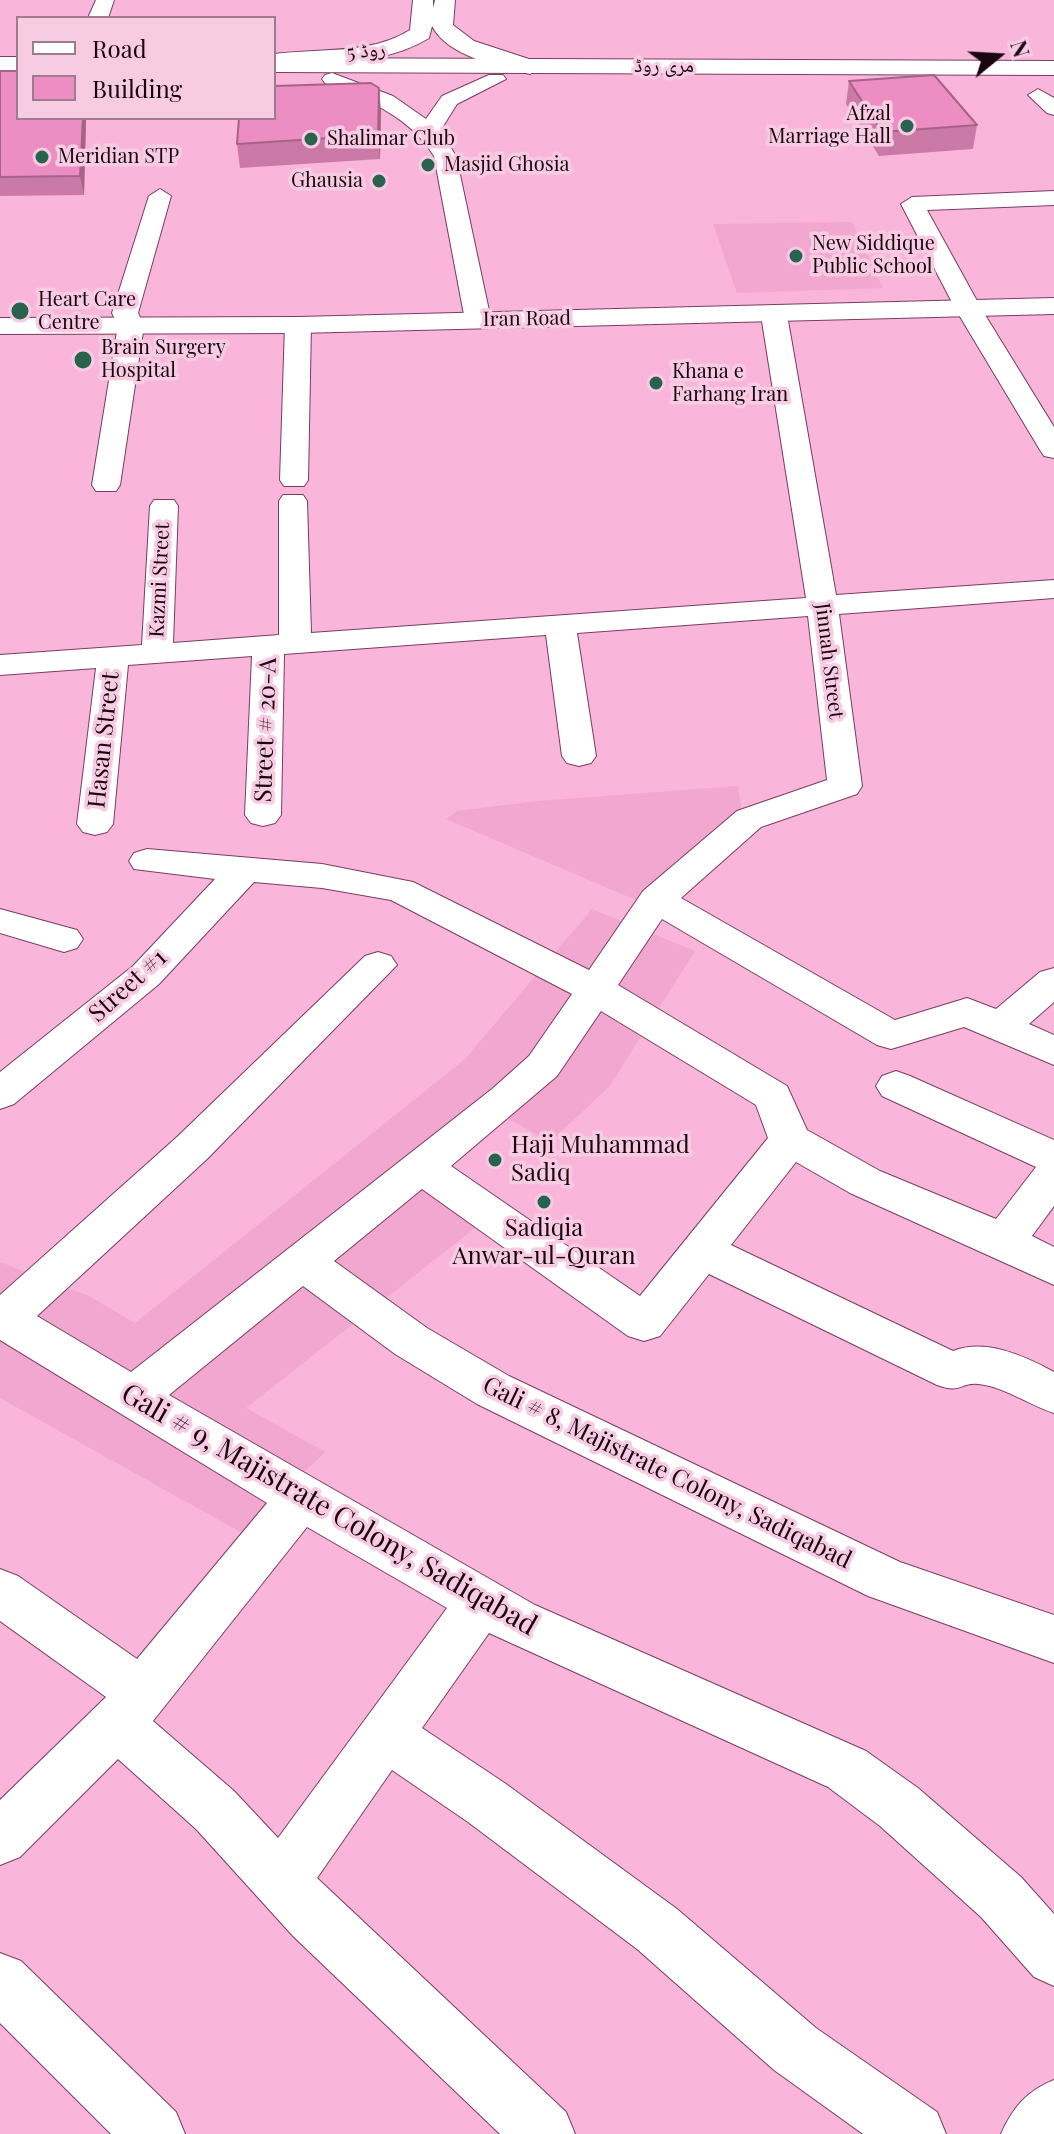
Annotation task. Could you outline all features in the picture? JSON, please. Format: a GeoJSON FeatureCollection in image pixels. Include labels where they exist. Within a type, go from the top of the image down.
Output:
{"type":"FeatureCollection","features":[{"type":"Feature","properties":{"kind":"main road","name":"روڈ 5"},"geometry":{"type":"LineString","coordinates":[[276,63],[377,52],[406,45],[421,33],[423,0]]}},
{"type":"Feature","properties":{"kind":"main road"},"geometry":{"type":"LineString","coordinates":[[445,0],[442,25],[447,35],[459,44],[530,67]]}},
{"type":"Feature","properties":{"kind":"main road"},"geometry":{"type":"LineString","coordinates":[[792,72],[899,59],[1054,59]]}},
{"type":"Feature","properties":{"kind":"main road","name":"مری روڈ"},"geometry":{"type":"LineString","coordinates":[[276,63],[792,72]]}},
{"type":"Feature","properties":{"kind":"main road","name":"مری روڈ"},"geometry":{"type":"LineString","coordinates":[[276,79],[496,79],[1054,68]]}},
{"type":"Feature","properties":{"kind":"main road"},"geometry":{"type":"LineString","coordinates":[[792,72],[838,86],[1050,92]]}},
{"type":"Feature","properties":{"kind":"main road","name":"Iran Road"},"geometry":{"type":"LineString","coordinates":[[0,326],[298,325],[1054,306]]}},
{"type":"Feature","properties":{"kind":"street"},"geometry":{"type":"LineString","coordinates":[[332,79],[386,100],[429,131],[445,156],[478,320]]}},
{"type":"Feature","properties":{"kind":"street"},"geometry":{"type":"LineString","coordinates":[[429,131],[449,100],[496,79]]}},
{"type":"Feature","properties":{"kind":"street"},"geometry":{"type":"LineString","coordinates":[[106,485],[131,325],[125,313],[160,196]]}},
{"type":"Feature","properties":{"kind":"street"},"geometry":{"type":"LineString","coordinates":[[1054,198],[912,204],[969,310],[1054,450]]}},
{"type":"Feature","properties":{"kind":"street","name":"Jinnah Street"},"geometry":{"type":"LineString","coordinates":[[656,900],[749,819],[845,786],[822,604],[774,315]]}},
{"type":"Feature","properties":{"kind":"street","name":"Street # 20-A"},"geometry":{"type":"LineString","coordinates":[[263,815],[282,645],[294,490],[298,325]]}},
{"type":"Feature","properties":{"kind":"street","name":"Kazmi Street"},"geometry":{"type":"LineString","coordinates":[[157,654],[164,506]]}},
{"type":"Feature","properties":{"kind":"street"},"geometry":{"type":"LineString","coordinates":[[0,665],[822,604],[1052,593]]}},
{"type":"Feature","properties":{"kind":"street"},"geometry":{"type":"LineString","coordinates":[[560,624],[579,756]]}},
{"type":"Feature","properties":{"kind":"street","name":"Hasan Street"},"geometry":{"type":"LineString","coordinates":[[95,824],[113,657]]}},
{"type":"Feature","properties":{"kind":"street"},"geometry":{"type":"LineString","coordinates":[[147,861],[322,876],[400,890],[593,988],[773,1096],[790,1140],[865,1182],[1004,1241],[1054,1268]]}},
{"type":"Feature","properties":{"kind":"street","name":"Street #1"},"geometry":{"type":"LineString","coordinates":[[0,1094],[146,975],[246,868]]}},
{"type":"Feature","properties":{"kind":"street"},"geometry":{"type":"LineString","coordinates":[[132,1398],[543,1066],[593,988],[656,900],[891,1035],[902,1035],[967,1012],[1054,1051]]}},
{"type":"Feature","properties":{"kind":"street"},"geometry":{"type":"LineString","coordinates":[[0,921],[64,939]]}},
{"type":"Feature","properties":{"kind":"street"},"geometry":{"type":"LineString","coordinates":[[2,1317],[192,1148],[378,965]]}},
{"type":"Feature","properties":{"kind":"street"},"geometry":{"type":"LineString","coordinates":[[1001,1026],[1054,981]]}},
{"type":"Feature","properties":{"kind":"street"},"geometry":{"type":"LineString","coordinates":[[896,1086],[1054,1158]]}},
{"type":"Feature","properties":{"kind":"street"},"geometry":{"type":"LineString","coordinates":[[420,1166],[644,1323],[790,1140]]}},
{"type":"Feature","properties":{"kind":"street"},"geometry":{"type":"LineString","coordinates":[[1004,1241],[1054,1174]]}},
{"type":"Feature","properties":{"kind":"street"},"geometry":{"type":"LineString","coordinates":[[702,1251],[953,1372],[971,1363],[1016,1374],[1054,1394]]}},
{"type":"Feature","properties":{"kind":"street","name":"Gali # 8, Majistrate Colony, Sadiqabad"},"geometry":{"type":"LineString","coordinates":[[302,1261],[411,1341],[493,1390],[886,1580],[1054,1639]]}},
{"type":"Feature","properties":{"kind":"street","name":"Gali # 9, Majistrate Colony, Sadiqabad"},"geometry":{"type":"LineString","coordinates":[[2,1317],[132,1398],[517,1622],[847,1769],[899,1807],[1001,1897],[1054,1957]]}},
{"type":"Feature","properties":{"kind":"street"},"geometry":{"type":"LineString","coordinates":[[0,1838],[130,1709],[301,1498]]}},
{"type":"Feature","properties":{"kind":"street"},"geometry":{"type":"LineString","coordinates":[[0,1592],[130,1709],[215,1810],[281,1881],[541,2133]]}},
{"type":"Feature","properties":{"kind":"street"},"geometry":{"type":"LineString","coordinates":[[281,1881],[481,1602]]}},
{"type":"Feature","properties":{"kind":"street"},"geometry":{"type":"LineString","coordinates":[[386,1735],[487,1803],[657,1929],[795,2049],[915,2134]]}},
{"type":"Feature","properties":{"kind":"street"},"geometry":{"type":"LineString","coordinates":[[7,2005],[154,2134]]}},
{"type":"Feature","properties":{"kind":"street"},"geometry":{"type":"LineString","coordinates":[[1032,2134],[1054,2110]]}},
{"type":"Feature","properties":{"kind":"shaded area","name":"New Siddique Public School"},"geometry":{"type":"Polygon","coordinates":[[[852,222],[883,288],[737,293],[713,224],[852,222]]]}},
{"type":"Feature","properties":{"kind":"shaded area"},"geometry":{"type":"Polygon","coordinates":[[[738,786],[742,813],[638,901],[446,819],[457,811],[538,801],[738,786]]]}},
{"type":"Feature","properties":{"kind":"shaded area"},"geometry":{"type":"Polygon","coordinates":[[[592,909],[695,951],[609,1087],[550,1142],[479,1102],[398,1170],[475,1228],[246,1408],[325,1452],[242,1533],[0,1398],[0,1262],[89,1296],[135,1323],[465,1059],[592,909]]]}},
{"type":"Feature","properties":{"kind":"building","name":"Meridian STP"},"geometry":{"type":"Polygon","coordinates":[[[0,71],[16,71],[16,120],[83,120],[80,176],[0,177],[0,71]]]}},
{"type":"Feature","properties":{"kind":"building"},"geometry":{"type":"Polygon","coordinates":[[[934,75],[977,125],[882,132],[849,81],[934,75]]]}},
{"type":"Feature","properties":{"kind":"building"},"geometry":{"type":"Polygon","coordinates":[[[371,83],[379,88],[378,135],[237,144],[239,120],[276,120],[276,86],[371,83]]]}},
{"type":"Feature","properties":{"kind":"place","name":"Afzal Marriage Hall"},"geometry":{"type":"Point","coordinates":[907,126]}},
{"type":"Feature","properties":{"kind":"place","name":"Shalimar Club"},"geometry":{"type":"Point","coordinates":[311,139]}},
{"type":"Feature","properties":{"kind":"place","name":"Meridian STP"},"geometry":{"type":"Point","coordinates":[42,157]}},
{"type":"Feature","properties":{"kind":"place","name":"Masjid Ghosia"},"geometry":{"type":"Point","coordinates":[428,165]}},
{"type":"Feature","properties":{"kind":"place","name":"Ghausia"},"geometry":{"type":"Point","coordinates":[379,181]}},
{"type":"Feature","properties":{"kind":"place","name":"New Siddique Public School"},"geometry":{"type":"Point","coordinates":[796,256]}},
{"type":"Feature","properties":{"kind":"place","name":"Heart Care Centre"},"geometry":{"type":"Point","coordinates":[20,311]}},
{"type":"Feature","properties":{"kind":"place","name":"Brain Surgery Hospital"},"geometry":{"type":"Point","coordinates":[83,360]}},
{"type":"Feature","properties":{"kind":"place","name":"Khana e Farhang Iran"},"geometry":{"type":"Point","coordinates":[656,383]}},
{"type":"Feature","properties":{"kind":"place","name":"Haji Muhammad Sadiq"},"geometry":{"type":"Point","coordinates":[495,1160]}},
{"type":"Feature","properties":{"kind":"place","name":"Sadiqia Anwar-ul-Quran"},"geometry":{"type":"Point","coordinates":[544,1202]}}]}
